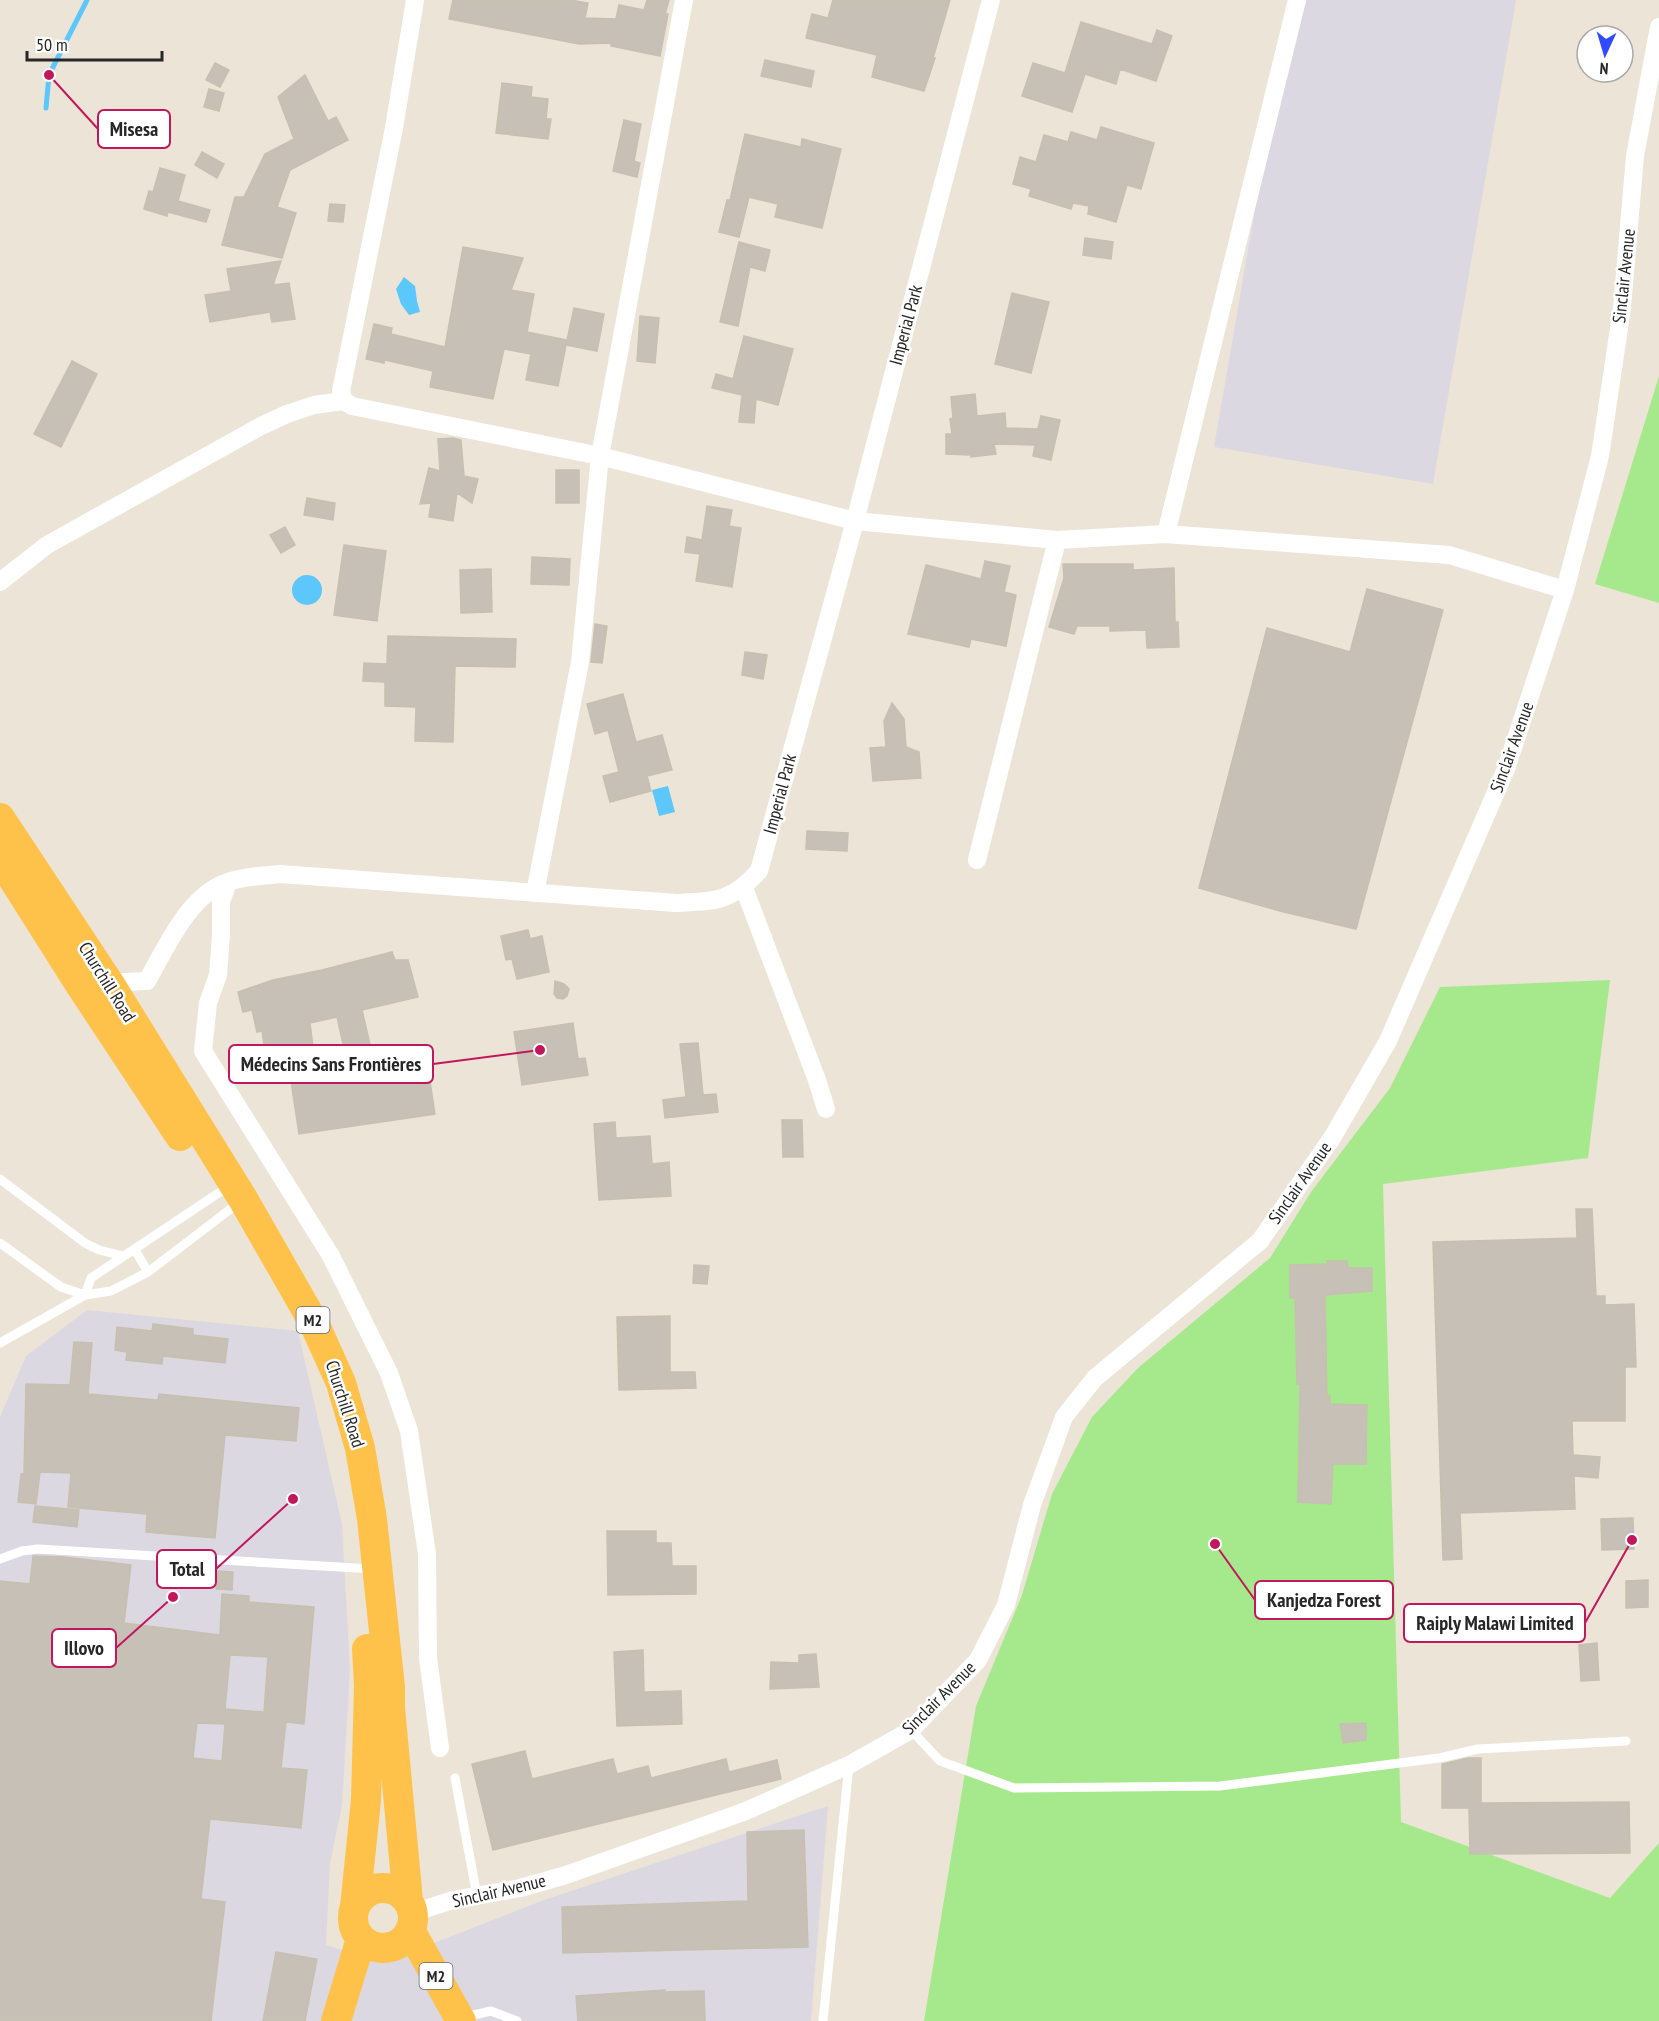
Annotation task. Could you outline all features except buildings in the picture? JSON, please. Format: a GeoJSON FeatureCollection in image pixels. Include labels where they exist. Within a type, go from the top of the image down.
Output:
{"type":"FeatureCollection","features":[{"type":"Feature","properties":{"kind":"highway","name":"Churchill Road"},"geometry":{"type":"LineString","coordinates":[[0,818],[109,983],[231,1197],[299,1330],[326,1389],[345,1450],[371,1569],[410,1915]]}},
{"type":"Feature","properties":{"kind":"highway","name":"Churchill Road"},"geometry":{"type":"LineString","coordinates":[[0,858],[79,983],[231,1197]]}},
{"type":"Feature","properties":{"kind":"highway","name":"Churchill Road"},"geometry":{"type":"LineString","coordinates":[[362,1940],[355,1930],[352,1918],[366,1800],[371,1569]]}},
{"type":"Feature","properties":{"kind":"highway"},"geometry":{"type":"LineString","coordinates":[[336,2021],[362,1940],[372,1946],[384,1948],[396,1946],[405,1938],[410,1915],[400,1894],[390,1889],[380,1888],[369,1891],[355,1907]]}},
{"type":"Feature","properties":{"kind":"highway","name":"M2"},"geometry":{"type":"LineString","coordinates":[[410,1915],[460,2020]]}},
{"type":"Feature","properties":{"kind":"street"},"geometry":{"type":"LineString","coordinates":[[344,401],[341,391],[394,128],[415,0]]}},
{"type":"Feature","properties":{"kind":"street"},"geometry":{"type":"LineString","coordinates":[[535,893],[580,662],[600,456],[684,0]]}},
{"type":"Feature","properties":{"kind":"street","name":"Imperial Park"},"geometry":{"type":"LineString","coordinates":[[744,888],[759,871],[855,521],[991,0]]}},
{"type":"Feature","properties":{"kind":"street"},"geometry":{"type":"LineString","coordinates":[[1166,534],[1297,0]]}},
{"type":"Feature","properties":{"kind":"street","name":"Sinclair Avenue"},"geometry":{"type":"LineString","coordinates":[[410,1915],[453,1900],[520,1888],[606,1862],[746,1811],[849,1765],[911,1730],[978,1660],[1006,1605],[1032,1505],[1064,1417],[1095,1378],[1260,1241],[1332,1138],[1388,1041],[1506,769],[1565,590],[1600,456],[1622,308],[1635,156],[1659,27]]}},
{"type":"Feature","properties":{"kind":"street"},"geometry":{"type":"LineString","coordinates":[[0,582],[47,545],[261,426],[314,405],[344,401],[352,406],[600,456],[855,521],[1057,540],[1166,534],[1449,555],[1565,590]]}},
{"type":"Feature","properties":{"kind":"street"},"geometry":{"type":"LineString","coordinates":[[977,860],[1057,540]]}},
{"type":"Feature","properties":{"kind":"street"},"geometry":{"type":"LineString","coordinates":[[79,983],[147,981],[184,917],[208,892],[228,882],[280,874],[676,903],[707,902],[727,897],[744,888],[826,1109]]}},
{"type":"Feature","properties":{"kind":"street"},"geometry":{"type":"LineString","coordinates":[[228,882],[221,902],[218,975],[208,1003],[202,1051],[331,1256],[389,1372],[409,1431],[427,1554],[428,1658],[440,1748]]}},
{"type":"Feature","properties":{"kind":"lane"},"geometry":{"type":"LineString","coordinates":[[0,1179],[85,1242],[99,1250],[123,1256]]}},
{"type":"Feature","properties":{"kind":"lane"},"geometry":{"type":"LineString","coordinates":[[85,1295],[91,1278],[123,1256],[231,1197]]}},
{"type":"Feature","properties":{"kind":"lane"},"geometry":{"type":"LineString","coordinates":[[0,1343],[85,1295],[111,1291],[148,1272],[231,1197]]}},
{"type":"Feature","properties":{"kind":"lane"},"geometry":{"type":"LineString","coordinates":[[0,1243],[61,1287],[85,1295]]}},
{"type":"Feature","properties":{"kind":"lane"},"geometry":{"type":"LineString","coordinates":[[135,1250],[148,1272]]}},
{"type":"Feature","properties":{"kind":"lane"},"geometry":{"type":"LineString","coordinates":[[0,1559],[22,1551],[38,1549],[371,1569]]}},
{"type":"Feature","properties":{"kind":"lane"},"geometry":{"type":"LineString","coordinates":[[911,1730],[940,1761],[1014,1788],[1220,1786],[1439,1758],[1478,1749],[1626,1741]]}},
{"type":"Feature","properties":{"kind":"lane"},"geometry":{"type":"LineString","coordinates":[[823,2021],[849,1765]]}},
{"type":"Feature","properties":{"kind":"lane"},"geometry":{"type":"LineString","coordinates":[[455,1778],[477,1896]]}},
{"type":"Feature","properties":{"kind":"lane"},"geometry":{"type":"LineString","coordinates":[[460,2020],[491,2011],[517,2021]]}},
{"type":"Feature","properties":{"kind":"shaded area"},"geometry":{"type":"Polygon","coordinates":[[[1291,0],[1516,0],[1433,484],[1214,447],[1291,0]]]}},
{"type":"Feature","properties":{"kind":"shaded area"},"geometry":{"type":"Polygon","coordinates":[[[87,1310],[298,1331],[342,1524],[350,1670],[342,1805],[330,1864],[326,1945],[383,1963],[544,1900],[828,1806],[811,2021],[0,2021],[0,1417],[26,1356],[87,1310]]]}},
{"type":"Feature","properties":{"kind":"green space"},"geometry":{"type":"Polygon","coordinates":[[[1659,376],[1659,603],[1595,584],[1659,376]]]}},
{"type":"Feature","properties":{"kind":"green space"},"geometry":{"type":"Polygon","coordinates":[[[1610,980],[1588,1158],[1383,1184],[1401,1822],[1610,1898],[1659,1843],[1659,2021],[924,2021],[976,1706],[1022,1595],[1052,1494],[1092,1417],[1138,1368],[1270,1258],[1311,1192],[1390,1088],[1440,987],[1610,980]]]}},
{"type":"Feature","properties":{"kind":"water"},"geometry":{"type":"Polygon","coordinates":[[[404,277],[415,286],[420,312],[409,315],[401,304],[396,289],[404,277]]]}},
{"type":"Feature","properties":{"kind":"water"},"geometry":{"type":"Polygon","coordinates":[[[307,575],[318,579],[322,590],[318,601],[307,605],[296,601],[292,590],[296,579],[307,575]]]}},
{"type":"Feature","properties":{"kind":"water"},"geometry":{"type":"Polygon","coordinates":[[[668,786],[675,812],[659,816],[652,790],[668,786]]]}},
{"type":"Feature","properties":{"kind":"waterway"},"geometry":{"type":"LineString","coordinates":[[46,108],[49,75],[87,0]]}},
{"type":"Feature","properties":{"kind":"place","name":"Misesa"},"geometry":{"type":"Point","coordinates":[49,75]}},
{"type":"Feature","properties":{"kind":"place","name":"Médecins Sans Frontières"},"geometry":{"type":"Point","coordinates":[540,1050]}},
{"type":"Feature","properties":{"kind":"place","name":"Total"},"geometry":{"type":"Point","coordinates":[293,1499]}},
{"type":"Feature","properties":{"kind":"place","name":"Raiply Malawi Limited"},"geometry":{"type":"Point","coordinates":[1632,1540]}},
{"type":"Feature","properties":{"kind":"place","name":"Kanjedza Forest"},"geometry":{"type":"Point","coordinates":[1215,1544]}},
{"type":"Feature","properties":{"kind":"place","name":"Illovo"},"geometry":{"type":"Point","coordinates":[173,1597]}}]}
